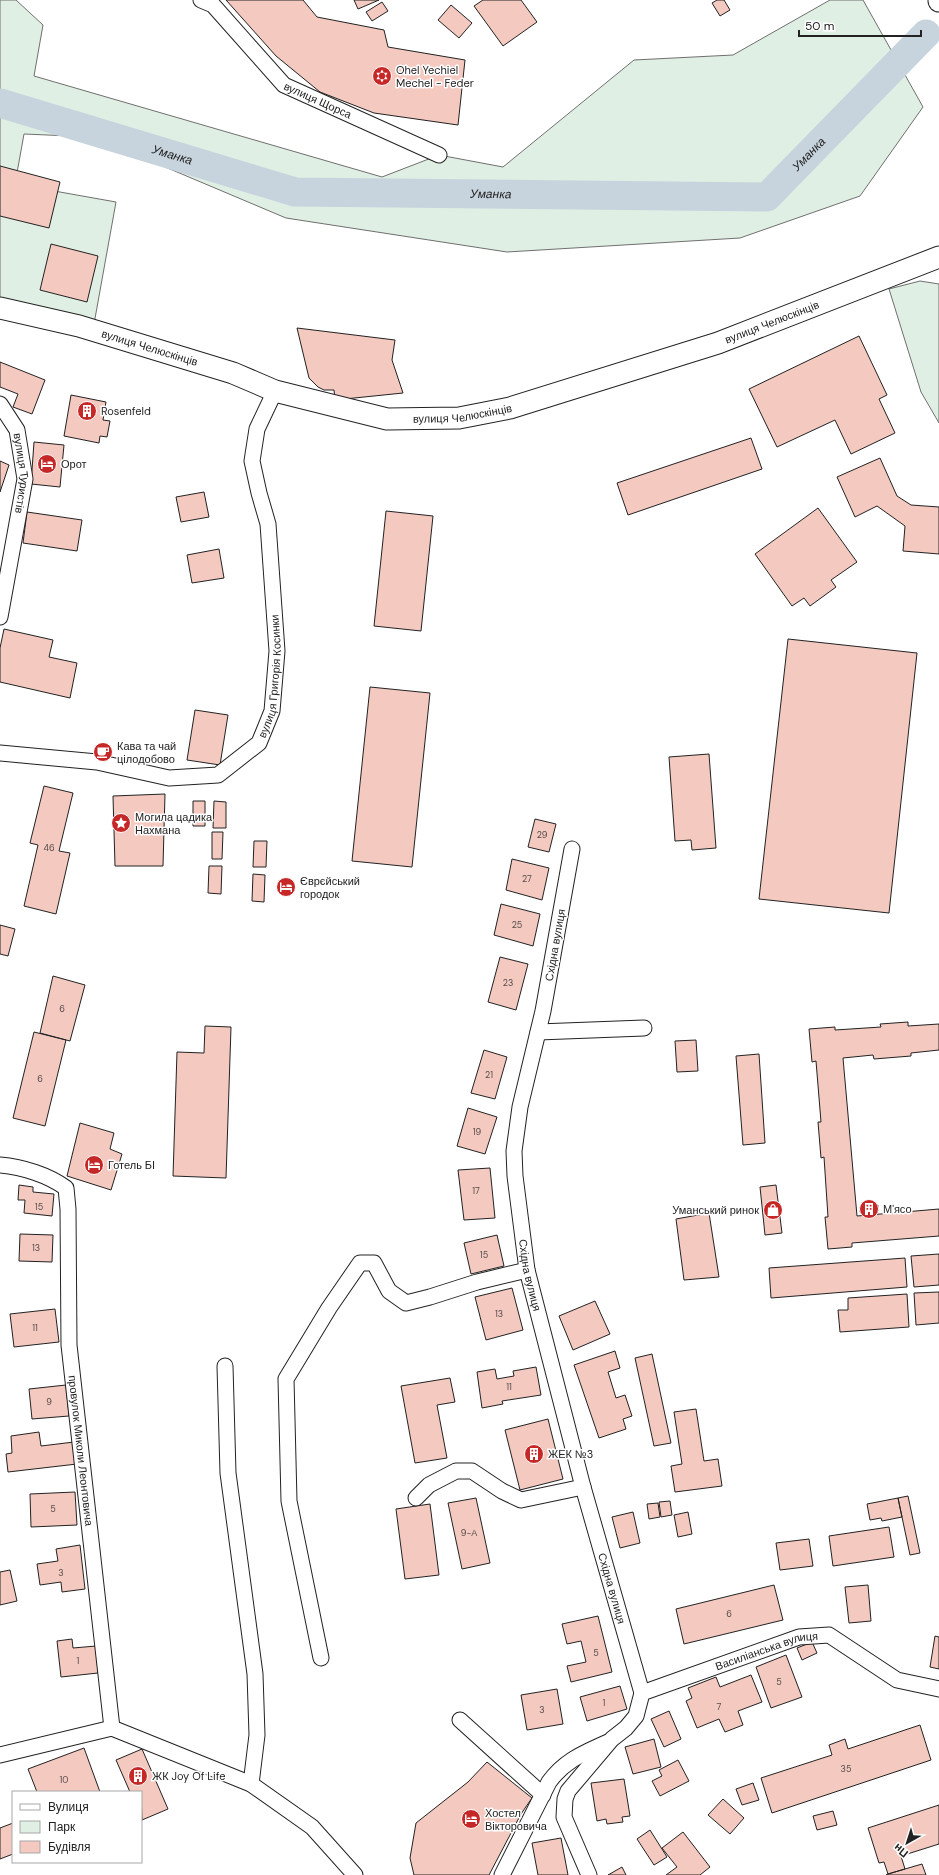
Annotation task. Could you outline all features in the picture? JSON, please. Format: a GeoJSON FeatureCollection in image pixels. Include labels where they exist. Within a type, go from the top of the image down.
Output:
{"type":"FeatureCollection","features":[{"type":"Feature","properties":{"kind":"main road","name":"вулиця Челюскінців"},"geometry":{"type":"LineString","coordinates":[[0,308],[79,326],[233,373],[275,391],[387,419],[459,418],[510,408],[718,343],[916,267],[939,256]]}},
{"type":"Feature","properties":{"kind":"main road"},"geometry":{"type":"LineString","coordinates":[[916,267],[939,271]]}},
{"type":"Feature","properties":{"kind":"street","name":"вулиця Щорса"},"geometry":{"type":"LineString","coordinates":[[201,0],[213,5],[284,85],[439,155]]}},
{"type":"Feature","properties":{"kind":"street","name":"вулиця Григорія Косинки"},"geometry":{"type":"LineString","coordinates":[[0,753],[96,762],[169,778],[218,775],[259,742],[272,711],[277,651],[268,524],[252,461],[257,428],[275,391]]}},
{"type":"Feature","properties":{"kind":"street","name":"вулиця Туристів"},"geometry":{"type":"LineString","coordinates":[[0,404],[17,430],[25,479],[0,618]]}},
{"type":"Feature","properties":{"kind":"street","name":"Східна вулиця"},"geometry":{"type":"LineString","coordinates":[[572,849],[538,1032],[520,1107],[514,1151],[515,1176],[527,1270],[583,1487],[642,1693]]}},
{"type":"Feature","properties":{"kind":"street"},"geometry":{"type":"LineString","coordinates":[[538,1032],[644,1028]]}},
{"type":"Feature","properties":{"kind":"street","name":"провулок Миколи Леонтовича"},"geometry":{"type":"LineString","coordinates":[[0,1165],[14,1166],[54,1179],[66,1188],[68,1209],[69,1345],[112,1728]]}},
{"type":"Feature","properties":{"kind":"street"},"geometry":{"type":"LineString","coordinates":[[321,1658],[289,1501],[286,1379],[329,1308],[360,1263],[374,1263],[389,1291],[406,1303],[476,1282],[527,1270]]}},
{"type":"Feature","properties":{"kind":"street"},"geometry":{"type":"LineString","coordinates":[[225,1366],[228,1473],[255,1674],[257,1735],[251,1784]]}},
{"type":"Feature","properties":{"kind":"street"},"geometry":{"type":"LineString","coordinates":[[416,1498],[429,1485],[456,1471],[472,1471],[502,1491],[521,1500],[583,1487]]}},
{"type":"Feature","properties":{"kind":"street","name":"Василіанська вулиця"},"geometry":{"type":"LineString","coordinates":[[642,1693],[799,1637],[829,1635],[897,1680],[939,1689]]}},
{"type":"Feature","properties":{"kind":"street"},"geometry":{"type":"LineString","coordinates":[[589,1875],[564,1817],[565,1799],[568,1791],[612,1740],[626,1728],[636,1716],[642,1693]]}},
{"type":"Feature","properties":{"kind":"street"},"geometry":{"type":"LineString","coordinates":[[460,1720],[543,1795]]}},
{"type":"Feature","properties":{"kind":"street"},"geometry":{"type":"LineString","coordinates":[[0,1755],[112,1728],[251,1784],[312,1827],[355,1875]]}},
{"type":"Feature","properties":{"kind":"street"},"geometry":{"type":"LineString","coordinates":[[502,1875],[549,1782],[563,1765],[579,1755],[612,1740]]}},
{"type":"Feature","properties":{"kind":"green space"},"geometry":{"type":"Polygon","coordinates":[[[0,0],[16,0],[43,25],[34,76],[382,177],[439,155],[503,167],[634,60],[733,55],[830,0],[863,0],[923,107],[860,196],[740,238],[507,252],[286,218],[94,137],[24,134],[15,184],[116,202],[94,324],[0,307],[0,0]]]}},
{"type":"Feature","properties":{"kind":"green space"},"geometry":{"type":"Polygon","coordinates":[[[920,281],[939,284],[939,423],[921,392],[889,289],[920,281]]]}},
{"type":"Feature","properties":{"kind":"building","name":"Ohel Yechiel Mechel - Feder"},"geometry":{"type":"Polygon","coordinates":[[[226,0],[303,0],[317,17],[384,30],[388,47],[465,60],[458,125],[374,113],[320,92],[276,56],[226,0]]]}},
{"type":"Feature","properties":{"kind":"building"},"geometry":{"type":"Polygon","coordinates":[[[354,0],[379,0],[358,9],[354,0]]]}},
{"type":"Feature","properties":{"kind":"building"},"geometry":{"type":"Polygon","coordinates":[[[483,0],[521,0],[537,22],[503,46],[474,6],[483,0]]]}},
{"type":"Feature","properties":{"kind":"building"},"geometry":{"type":"Polygon","coordinates":[[[717,0],[724,0],[730,10],[720,16],[712,3],[717,0]]]}},
{"type":"Feature","properties":{"kind":"building"},"geometry":{"type":"Polygon","coordinates":[[[382,2],[388,11],[372,21],[366,12],[382,2]]]}},
{"type":"Feature","properties":{"kind":"building"},"geometry":{"type":"Polygon","coordinates":[[[451,5],[472,23],[459,38],[438,20],[451,5]]]}},
{"type":"Feature","properties":{"kind":"building"},"geometry":{"type":"Polygon","coordinates":[[[0,166],[60,182],[49,228],[0,216],[0,166]]]}},
{"type":"Feature","properties":{"kind":"building"},"geometry":{"type":"Polygon","coordinates":[[[51,244],[98,256],[87,302],[40,290],[51,244]]]}},
{"type":"Feature","properties":{"kind":"building"},"geometry":{"type":"Polygon","coordinates":[[[297,328],[395,340],[392,360],[403,393],[335,400],[334,390],[324,390],[318,387],[309,378],[297,328]]]}},
{"type":"Feature","properties":{"kind":"building"},"geometry":{"type":"Polygon","coordinates":[[[859,336],[887,395],[879,399],[895,433],[851,454],[835,420],[777,447],[749,389],[859,336]]]}},
{"type":"Feature","properties":{"kind":"building"},"geometry":{"type":"Polygon","coordinates":[[[0,362],[45,380],[32,414],[13,407],[18,394],[0,387],[0,362]]]}},
{"type":"Feature","properties":{"kind":"building","name":"Rosenfeld"},"geometry":{"type":"Polygon","coordinates":[[[71,395],[106,402],[103,420],[110,421],[107,437],[100,436],[99,443],[64,436],[71,395]]]}},
{"type":"Feature","properties":{"kind":"building"},"geometry":{"type":"Polygon","coordinates":[[[751,438],[762,469],[628,515],[617,483],[751,438]]]}},
{"type":"Feature","properties":{"kind":"building","name":"Орот"},"geometry":{"type":"Polygon","coordinates":[[[34,442],[64,445],[60,487],[31,484],[34,442]]]}},
{"type":"Feature","properties":{"kind":"building"},"geometry":{"type":"Polygon","coordinates":[[[880,458],[897,496],[911,505],[939,507],[939,554],[903,551],[905,526],[877,506],[855,517],[837,477],[880,458]]]}},
{"type":"Feature","properties":{"kind":"building"},"geometry":{"type":"Polygon","coordinates":[[[0,461],[9,465],[0,492],[0,461]]]}},
{"type":"Feature","properties":{"kind":"building"},"geometry":{"type":"Polygon","coordinates":[[[204,492],[209,517],[181,522],[176,497],[204,492]]]}},
{"type":"Feature","properties":{"kind":"building"},"geometry":{"type":"Polygon","coordinates":[[[818,508],[857,562],[831,580],[836,587],[810,606],[804,598],[792,606],[755,554],[818,508]]]}},
{"type":"Feature","properties":{"kind":"building"},"geometry":{"type":"Polygon","coordinates":[[[386,511],[433,516],[421,631],[374,626],[386,511]]]}},
{"type":"Feature","properties":{"kind":"building"},"geometry":{"type":"Polygon","coordinates":[[[27,512],[82,520],[77,551],[23,543],[27,512]]]}},
{"type":"Feature","properties":{"kind":"building"},"geometry":{"type":"Polygon","coordinates":[[[219,549],[224,578],[192,583],[187,555],[219,549]]]}},
{"type":"Feature","properties":{"kind":"building"},"geometry":{"type":"Polygon","coordinates":[[[4,629],[53,640],[49,657],[77,663],[70,698],[0,682],[0,648],[4,629]]]}},
{"type":"Feature","properties":{"kind":"building"},"geometry":{"type":"Polygon","coordinates":[[[788,639],[917,653],[889,913],[759,899],[788,639]]]}},
{"type":"Feature","properties":{"kind":"building"},"geometry":{"type":"Polygon","coordinates":[[[370,687],[430,693],[412,867],[352,861],[370,687]]]}},
{"type":"Feature","properties":{"kind":"building"},"geometry":{"type":"Polygon","coordinates":[[[195,710],[228,715],[220,765],[187,760],[195,710]]]}},
{"type":"Feature","properties":{"kind":"building"},"geometry":{"type":"Polygon","coordinates":[[[709,754],[716,848],[692,850],[691,840],[675,841],[669,757],[709,754]]]}},
{"type":"Feature","properties":{"kind":"building"},"geometry":{"type":"Polygon","coordinates":[[[44,786],[73,793],[59,851],[70,853],[56,914],[24,906],[38,845],[30,843],[44,786]]]}},
{"type":"Feature","properties":{"kind":"building"},"geometry":{"type":"Polygon","coordinates":[[[165,794],[163,866],[115,866],[113,796],[165,794]]]}},
{"type":"Feature","properties":{"kind":"building"},"geometry":{"type":"Polygon","coordinates":[[[193,801],[205,801],[205,826],[193,826],[193,801]]]}},
{"type":"Feature","properties":{"kind":"building"},"geometry":{"type":"Polygon","coordinates":[[[214,801],[226,802],[226,828],[213,828],[214,801]]]}},
{"type":"Feature","properties":{"kind":"building"},"geometry":{"type":"Polygon","coordinates":[[[535,819],[556,824],[549,852],[528,847],[535,819]]]}},
{"type":"Feature","properties":{"kind":"building"},"geometry":{"type":"Polygon","coordinates":[[[212,832],[223,832],[222,859],[212,859],[212,832]]]}},
{"type":"Feature","properties":{"kind":"building"},"geometry":{"type":"Polygon","coordinates":[[[254,841],[267,841],[266,867],[253,867],[254,841]]]}},
{"type":"Feature","properties":{"kind":"building"},"geometry":{"type":"Polygon","coordinates":[[[512,859],[549,868],[542,900],[506,890],[512,859]]]}},
{"type":"Feature","properties":{"kind":"building"},"geometry":{"type":"Polygon","coordinates":[[[209,866],[222,866],[221,894],[208,893],[209,866]]]}},
{"type":"Feature","properties":{"kind":"building"},"geometry":{"type":"Polygon","coordinates":[[[253,874],[265,875],[264,902],[252,901],[253,874]]]}},
{"type":"Feature","properties":{"kind":"building"},"geometry":{"type":"Polygon","coordinates":[[[501,904],[540,914],[533,946],[494,935],[501,904]]]}},
{"type":"Feature","properties":{"kind":"building"},"geometry":{"type":"Polygon","coordinates":[[[0,925],[15,929],[8,956],[0,954],[0,925]]]}},
{"type":"Feature","properties":{"kind":"building"},"geometry":{"type":"Polygon","coordinates":[[[500,957],[528,964],[516,1010],[488,1002],[500,957]]]}},
{"type":"Feature","properties":{"kind":"building"},"geometry":{"type":"Polygon","coordinates":[[[53,976],[85,985],[70,1041],[40,1033],[53,976]]]}},
{"type":"Feature","properties":{"kind":"building"},"geometry":{"type":"Polygon","coordinates":[[[908,1022],[908,1026],[939,1024],[939,1050],[911,1053],[911,1056],[874,1059],[873,1055],[843,1058],[857,1216],[939,1209],[939,1236],[852,1243],[852,1247],[828,1249],[825,1217],[828,1217],[824,1157],[821,1158],[818,1122],[821,1122],[816,1061],[812,1062],[809,1029],[835,1027],[835,1030],[881,1027],[880,1024],[908,1022]]]}},
{"type":"Feature","properties":{"kind":"building"},"geometry":{"type":"Polygon","coordinates":[[[205,1026],[231,1027],[226,1178],[173,1176],[177,1052],[204,1053],[205,1026]]]}},
{"type":"Feature","properties":{"kind":"building"},"geometry":{"type":"Polygon","coordinates":[[[34,1032],[66,1040],[45,1126],[13,1118],[34,1032]]]}},
{"type":"Feature","properties":{"kind":"building"},"geometry":{"type":"Polygon","coordinates":[[[696,1040],[698,1071],[677,1072],[675,1041],[696,1040]]]}},
{"type":"Feature","properties":{"kind":"building"},"geometry":{"type":"Polygon","coordinates":[[[484,1050],[507,1057],[495,1099],[471,1093],[484,1050]]]}},
{"type":"Feature","properties":{"kind":"building"},"geometry":{"type":"Polygon","coordinates":[[[759,1054],[765,1143],[743,1145],[736,1056],[759,1054]]]}},
{"type":"Feature","properties":{"kind":"building"},"geometry":{"type":"Polygon","coordinates":[[[468,1108],[497,1117],[485,1154],[457,1146],[468,1108]]]}},
{"type":"Feature","properties":{"kind":"building","name":"Готель БІ"},"geometry":{"type":"Polygon","coordinates":[[[80,1123],[114,1133],[110,1149],[122,1154],[111,1190],[67,1176],[80,1123]]]}},
{"type":"Feature","properties":{"kind":"building"},"geometry":{"type":"Polygon","coordinates":[[[490,1168],[495,1218],[464,1220],[458,1170],[490,1168]]]}},
{"type":"Feature","properties":{"kind":"building"},"geometry":{"type":"Polygon","coordinates":[[[19,1185],[33,1187],[33,1192],[54,1194],[52,1216],[24,1213],[25,1200],[18,1200],[19,1185]]]}},
{"type":"Feature","properties":{"kind":"building"},"geometry":{"type":"Polygon","coordinates":[[[776,1185],[782,1233],[765,1235],[760,1187],[776,1185]]]}},
{"type":"Feature","properties":{"kind":"building","name":"М'ясо"},"geometry":{"type":"Polygon","coordinates":[[[878,1205],[878,1211],[860,1212],[860,1207],[878,1205]]]}},
{"type":"Feature","properties":{"kind":"building"},"geometry":{"type":"Polygon","coordinates":[[[709,1213],[719,1277],[684,1280],[676,1219],[709,1213]]]}},
{"type":"Feature","properties":{"kind":"building"},"geometry":{"type":"Polygon","coordinates":[[[20,1234],[53,1235],[52,1262],[19,1261],[20,1234]]]}},
{"type":"Feature","properties":{"kind":"building"},"geometry":{"type":"Polygon","coordinates":[[[497,1235],[504,1266],[471,1274],[464,1243],[497,1235]]]}},
{"type":"Feature","properties":{"kind":"building"},"geometry":{"type":"Polygon","coordinates":[[[939,1254],[939,1285],[914,1287],[911,1256],[939,1254]]]}},
{"type":"Feature","properties":{"kind":"building"},"geometry":{"type":"Polygon","coordinates":[[[905,1258],[907,1287],[771,1298],[769,1268],[905,1258]]]}},
{"type":"Feature","properties":{"kind":"building"},"geometry":{"type":"Polygon","coordinates":[[[512,1288],[523,1330],[486,1340],[475,1297],[512,1288]]]}},
{"type":"Feature","properties":{"kind":"building"},"geometry":{"type":"Polygon","coordinates":[[[939,1292],[939,1323],[916,1325],[914,1293],[939,1292]]]}},
{"type":"Feature","properties":{"kind":"building"},"geometry":{"type":"Polygon","coordinates":[[[907,1294],[909,1327],[840,1332],[838,1310],[848,1310],[848,1298],[907,1294]]]}},
{"type":"Feature","properties":{"kind":"building"},"geometry":{"type":"Polygon","coordinates":[[[595,1301],[610,1334],[573,1350],[559,1316],[595,1301]]]}},
{"type":"Feature","properties":{"kind":"building"},"geometry":{"type":"Polygon","coordinates":[[[55,1309],[59,1342],[14,1347],[10,1314],[55,1309]]]}},
{"type":"Feature","properties":{"kind":"building"},"geometry":{"type":"Polygon","coordinates":[[[615,1351],[620,1368],[608,1372],[616,1398],[625,1395],[632,1416],[623,1419],[626,1429],[599,1438],[574,1365],[615,1351]]]}},
{"type":"Feature","properties":{"kind":"building"},"geometry":{"type":"Polygon","coordinates":[[[652,1354],[671,1443],[654,1446],[635,1358],[652,1354]]]}},
{"type":"Feature","properties":{"kind":"building"},"geometry":{"type":"Polygon","coordinates":[[[536,1367],[541,1395],[502,1401],[503,1404],[482,1408],[477,1372],[495,1369],[497,1379],[514,1376],[513,1371],[536,1367]]]}},
{"type":"Feature","properties":{"kind":"building"},"geometry":{"type":"Polygon","coordinates":[[[450,1378],[455,1402],[437,1405],[447,1458],[415,1463],[401,1386],[450,1378]]]}},
{"type":"Feature","properties":{"kind":"building"},"geometry":{"type":"Polygon","coordinates":[[[66,1385],[69,1416],[32,1419],[29,1389],[66,1385]]]}},
{"type":"Feature","properties":{"kind":"building"},"geometry":{"type":"Polygon","coordinates":[[[696,1409],[704,1461],[718,1459],[722,1486],[675,1492],[671,1466],[682,1464],[674,1412],[696,1409]]]}},
{"type":"Feature","properties":{"kind":"building","name":"ЖЕК №3"},"geometry":{"type":"Polygon","coordinates":[[[548,1419],[563,1479],[520,1490],[505,1430],[548,1419]]]}},
{"type":"Feature","properties":{"kind":"building"},"geometry":{"type":"Polygon","coordinates":[[[39,1432],[41,1446],[74,1442],[77,1464],[8,1472],[6,1454],[12,1453],[11,1436],[39,1432]]]}},
{"type":"Feature","properties":{"kind":"building"},"geometry":{"type":"Polygon","coordinates":[[[75,1492],[77,1525],[31,1527],[30,1494],[75,1492]]]}},
{"type":"Feature","properties":{"kind":"building"},"geometry":{"type":"Polygon","coordinates":[[[908,1496],[920,1553],[910,1555],[898,1498],[908,1496]]]}},
{"type":"Feature","properties":{"kind":"building"},"geometry":{"type":"Polygon","coordinates":[[[476,1498],[490,1563],[462,1569],[448,1503],[476,1498]]]}},
{"type":"Feature","properties":{"kind":"building"},"geometry":{"type":"Polygon","coordinates":[[[898,1498],[902,1517],[882,1521],[881,1518],[870,1520],[867,1504],[898,1498]]]}},
{"type":"Feature","properties":{"kind":"building"},"geometry":{"type":"Polygon","coordinates":[[[670,1501],[672,1515],[661,1517],[659,1502],[670,1501]]]}},
{"type":"Feature","properties":{"kind":"building"},"geometry":{"type":"Polygon","coordinates":[[[658,1503],[660,1517],[649,1519],[647,1504],[658,1503]]]}},
{"type":"Feature","properties":{"kind":"building"},"geometry":{"type":"Polygon","coordinates":[[[430,1504],[439,1575],[405,1579],[396,1509],[430,1504]]]}},
{"type":"Feature","properties":{"kind":"building"},"geometry":{"type":"Polygon","coordinates":[[[633,1512],[640,1543],[620,1548],[612,1517],[633,1512]]]}},
{"type":"Feature","properties":{"kind":"building"},"geometry":{"type":"Polygon","coordinates":[[[688,1512],[692,1534],[678,1537],[674,1515],[688,1512]]]}},
{"type":"Feature","properties":{"kind":"building"},"geometry":{"type":"Polygon","coordinates":[[[889,1527],[894,1557],[833,1566],[829,1536],[889,1527]]]}},
{"type":"Feature","properties":{"kind":"building"},"geometry":{"type":"Polygon","coordinates":[[[809,1539],[813,1566],[780,1570],[776,1543],[809,1539]]]}},
{"type":"Feature","properties":{"kind":"building"},"geometry":{"type":"Polygon","coordinates":[[[80,1545],[85,1589],[62,1592],[61,1582],[40,1585],[37,1564],[58,1561],[56,1549],[80,1545]]]}},
{"type":"Feature","properties":{"kind":"building"},"geometry":{"type":"Polygon","coordinates":[[[10,1570],[17,1601],[0,1605],[0,1572],[10,1570]]]}},
{"type":"Feature","properties":{"kind":"building"},"geometry":{"type":"Polygon","coordinates":[[[774,1585],[783,1620],[684,1644],[676,1609],[774,1585]]]}},
{"type":"Feature","properties":{"kind":"building"},"geometry":{"type":"Polygon","coordinates":[[[868,1585],[871,1621],[849,1623],[845,1587],[868,1585]]]}},
{"type":"Feature","properties":{"kind":"building"},"geometry":{"type":"Polygon","coordinates":[[[598,1616],[612,1672],[571,1682],[567,1666],[586,1662],[581,1641],[567,1644],[562,1624],[598,1616]]]}},
{"type":"Feature","properties":{"kind":"building"},"geometry":{"type":"Polygon","coordinates":[[[935,1636],[939,1637],[939,1669],[930,1667],[935,1636]]]}},
{"type":"Feature","properties":{"kind":"building"},"geometry":{"type":"Polygon","coordinates":[[[72,1639],[73,1648],[96,1646],[98,1673],[61,1677],[57,1641],[72,1639]]]}},
{"type":"Feature","properties":{"kind":"building"},"geometry":{"type":"Polygon","coordinates":[[[812,1642],[817,1653],[802,1660],[797,1648],[812,1642]]]}},
{"type":"Feature","properties":{"kind":"building"},"geometry":{"type":"Polygon","coordinates":[[[786,1655],[802,1697],[771,1708],[756,1667],[786,1655]]]}},
{"type":"Feature","properties":{"kind":"building"},"geometry":{"type":"Polygon","coordinates":[[[751,1675],[762,1702],[738,1711],[743,1725],[725,1732],[719,1719],[697,1728],[686,1701],[692,1698],[688,1688],[716,1677],[720,1687],[751,1675]]]}},
{"type":"Feature","properties":{"kind":"building"},"geometry":{"type":"Polygon","coordinates":[[[620,1686],[627,1709],[587,1721],[580,1697],[620,1686]]]}},
{"type":"Feature","properties":{"kind":"building"},"geometry":{"type":"Polygon","coordinates":[[[557,1689],[563,1724],[527,1730],[521,1695],[557,1689]]]}},
{"type":"Feature","properties":{"kind":"building"},"geometry":{"type":"Polygon","coordinates":[[[669,1711],[681,1739],[664,1747],[651,1719],[669,1711]]]}},
{"type":"Feature","properties":{"kind":"building"},"geometry":{"type":"Polygon","coordinates":[[[920,1725],[931,1760],[772,1813],[761,1778],[832,1755],[829,1745],[845,1739],[848,1749],[920,1725]]]}},
{"type":"Feature","properties":{"kind":"building"},"geometry":{"type":"Polygon","coordinates":[[[654,1739],[661,1767],[633,1774],[625,1747],[654,1739]]]}},
{"type":"Feature","properties":{"kind":"building"},"geometry":{"type":"Polygon","coordinates":[[[84,1748],[100,1791],[37,1791],[28,1769],[84,1748]]]}},
{"type":"Feature","properties":{"kind":"building","name":"ЖК Joy Of Life"},"geometry":{"type":"Polygon","coordinates":[[[142,1749],[168,1809],[142,1820],[142,1791],[130,1791],[116,1760],[142,1749]]]}},
{"type":"Feature","properties":{"kind":"building"},"geometry":{"type":"Polygon","coordinates":[[[678,1760],[689,1781],[660,1796],[652,1781],[662,1776],[659,1770],[678,1760]]]}},
{"type":"Feature","properties":{"kind":"building","name":"Хостел Вікторовича"},"geometry":{"type":"Polygon","coordinates":[[[487,1762],[532,1798],[521,1814],[489,1875],[414,1875],[410,1858],[416,1823],[468,1782],[487,1762]]]}},
{"type":"Feature","properties":{"kind":"building"},"geometry":{"type":"Polygon","coordinates":[[[624,1779],[630,1816],[622,1817],[623,1822],[607,1824],[606,1819],[597,1821],[591,1783],[624,1779]]]}},
{"type":"Feature","properties":{"kind":"building"},"geometry":{"type":"Polygon","coordinates":[[[753,1783],[759,1800],[742,1805],[736,1789],[753,1783]]]}},
{"type":"Feature","properties":{"kind":"building"},"geometry":{"type":"Polygon","coordinates":[[[723,1799],[744,1818],[730,1834],[708,1815],[723,1799]]]}},
{"type":"Feature","properties":{"kind":"building"},"geometry":{"type":"Polygon","coordinates":[[[939,1805],[939,1844],[901,1856],[905,1869],[888,1874],[884,1862],[879,1863],[868,1828],[939,1805]]]}},
{"type":"Feature","properties":{"kind":"building"},"geometry":{"type":"Polygon","coordinates":[[[833,1811],[837,1825],[817,1830],[813,1816],[833,1811]]]}},
{"type":"Feature","properties":{"kind":"building"},"geometry":{"type":"Polygon","coordinates":[[[12,1823],[12,1854],[0,1859],[0,1828],[12,1823]]]}},
{"type":"Feature","properties":{"kind":"building"},"geometry":{"type":"Polygon","coordinates":[[[650,1830],[667,1857],[654,1865],[637,1839],[650,1830]]]}},
{"type":"Feature","properties":{"kind":"building"},"geometry":{"type":"Polygon","coordinates":[[[683,1832],[710,1867],[700,1875],[666,1875],[677,1867],[662,1848],[683,1832]]]}},
{"type":"Feature","properties":{"kind":"building"},"geometry":{"type":"Polygon","coordinates":[[[561,1838],[568,1875],[538,1875],[532,1843],[561,1838]]]}},
{"type":"Feature","properties":{"kind":"building"},"geometry":{"type":"Polygon","coordinates":[[[922,1864],[926,1875],[886,1875],[888,1874],[922,1864]]]}},
{"type":"Feature","properties":{"kind":"building"},"geometry":{"type":"Polygon","coordinates":[[[622,1867],[626,1875],[608,1875],[622,1867]]]}},
{"type":"Feature","properties":{"kind":"waterway","name":"Уманка"},"geometry":{"type":"LineString","coordinates":[[0,103],[295,192],[767,197],[926,34]]}},
{"type":"Feature","properties":{"kind":"place","name":"Ohel Yechiel Mechel - Feder"},"geometry":{"type":"Point","coordinates":[382,76]}},
{"type":"Feature","properties":{"kind":"place","name":"Rosenfeld"},"geometry":{"type":"Point","coordinates":[87,411]}},
{"type":"Feature","properties":{"kind":"place","name":"Орот"},"geometry":{"type":"Point","coordinates":[47,464]}},
{"type":"Feature","properties":{"kind":"place","name":"Кава та чай цілодобово"},"geometry":{"type":"Point","coordinates":[103,752]}},
{"type":"Feature","properties":{"kind":"place","name":"Могила цадика Нахмана"},"geometry":{"type":"Point","coordinates":[121,823]}},
{"type":"Feature","properties":{"kind":"place","name":"Єврєйський городок"},"geometry":{"type":"Point","coordinates":[286,887]}},
{"type":"Feature","properties":{"kind":"place","name":"Готель БІ"},"geometry":{"type":"Point","coordinates":[94,1165]}},
{"type":"Feature","properties":{"kind":"place","name":"М'ясо"},"geometry":{"type":"Point","coordinates":[869,1209]}},
{"type":"Feature","properties":{"kind":"place","name":"Уманський ринок"},"geometry":{"type":"Point","coordinates":[773,1210]}},
{"type":"Feature","properties":{"kind":"place","name":"ЖЕК №3"},"geometry":{"type":"Point","coordinates":[534,1454]}},
{"type":"Feature","properties":{"kind":"place","name":"ЖК Joy Of Life"},"geometry":{"type":"Point","coordinates":[138,1776]}},
{"type":"Feature","properties":{"kind":"place","name":"Хостел Вікторовича"},"geometry":{"type":"Point","coordinates":[471,1819]}}]}
